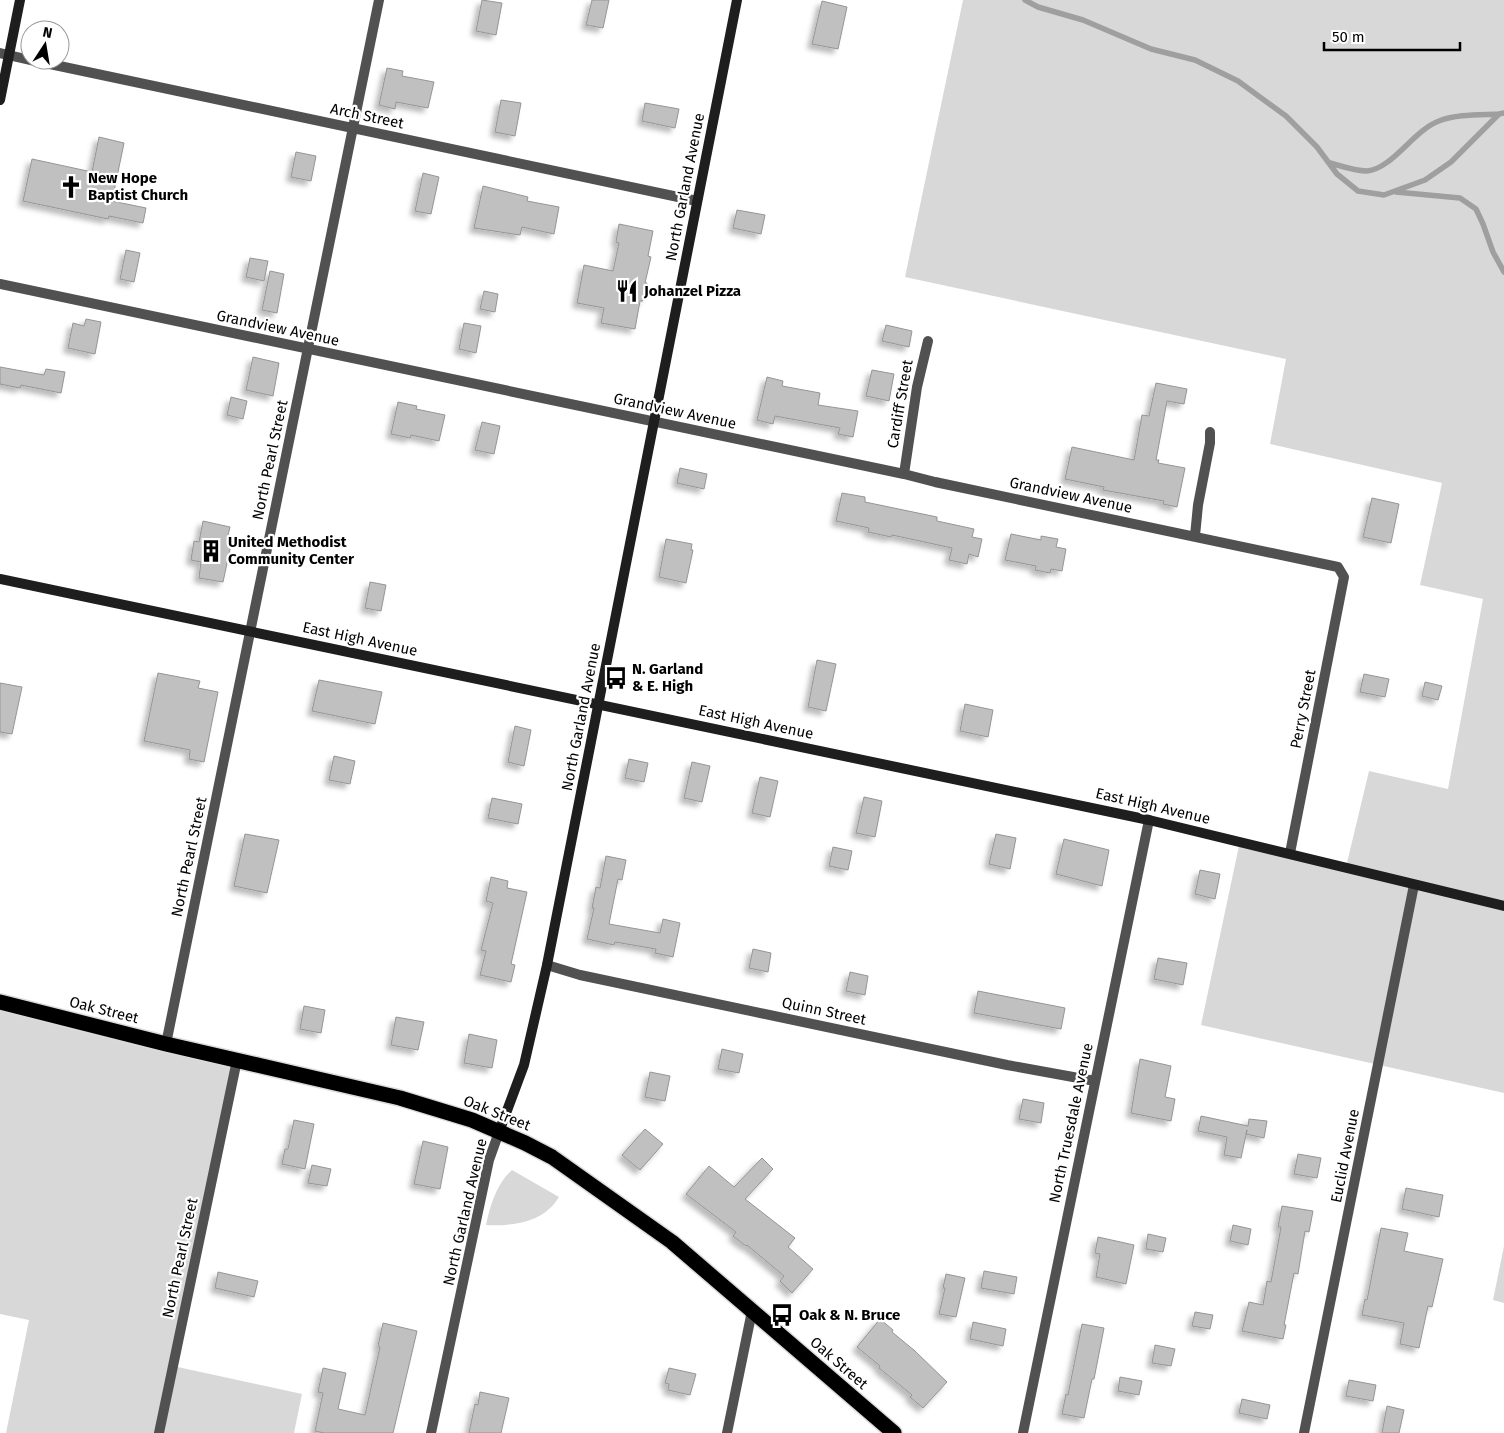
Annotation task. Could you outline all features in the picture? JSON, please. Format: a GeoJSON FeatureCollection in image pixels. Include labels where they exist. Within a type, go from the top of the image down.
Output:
{"type":"FeatureCollection","features":[{"type":"Feature","properties":{"kind":"highway","name":"Oak Street"},"geometry":{"type":"LineString","coordinates":[[0,1002],[166,1044],[400,1098],[444,1111],[525,1143],[560,1162],[672,1242],[894,1433]]}},
{"type":"Feature","properties":{"kind":"street"},"geometry":{"type":"LineString","coordinates":[[0,100],[4,54],[20,0]]}},
{"type":"Feature","properties":{"kind":"street","name":"North Pearl Street"},"geometry":{"type":"LineString","coordinates":[[166,1044],[379,0]]}},
{"type":"Feature","properties":{"kind":"street","name":"North Garland Avenue"},"geometry":{"type":"LineString","coordinates":[[431,1433],[490,1160],[524,1065],[547,965],[737,0]]}},
{"type":"Feature","properties":{"kind":"street","name":"Arch Street"},"geometry":{"type":"LineString","coordinates":[[4,54],[20,58]]}},
{"type":"Feature","properties":{"kind":"street","name":"Arch Street"},"geometry":{"type":"LineString","coordinates":[[70,69],[697,201]]}},
{"type":"Feature","properties":{"kind":"street","name":"Grandview Avenue"},"geometry":{"type":"LineString","coordinates":[[0,284],[1330,564],[1342,571]]}},
{"type":"Feature","properties":{"kind":"street","name":"Cardiff Street"},"geometry":{"type":"LineString","coordinates":[[904,474],[914,405],[928,341]]}},
{"type":"Feature","properties":{"kind":"street"},"geometry":{"type":"LineString","coordinates":[[1195,536],[1210,432]]}},
{"type":"Feature","properties":{"kind":"street","name":"Perry Street"},"geometry":{"type":"LineString","coordinates":[[1290,853],[1344,577],[1342,571]]}},
{"type":"Feature","properties":{"kind":"street","name":"East High Avenue"},"geometry":{"type":"LineString","coordinates":[[0,579],[1148,820],[1504,906]]}},
{"type":"Feature","properties":{"kind":"street","name":"North Truesdale Avenue"},"geometry":{"type":"LineString","coordinates":[[1023,1433],[1148,820]]}},
{"type":"Feature","properties":{"kind":"street","name":"Euclid Avenue"},"geometry":{"type":"LineString","coordinates":[[1304,1433],[1414,885]]}},
{"type":"Feature","properties":{"kind":"street","name":"Quinn Street"},"geometry":{"type":"LineString","coordinates":[[547,965],[580,975],[987,1061],[1096,1081]]}},
{"type":"Feature","properties":{"kind":"street","name":"North Pearl Street"},"geometry":{"type":"LineString","coordinates":[[159,1433],[237,1060]]}},
{"type":"Feature","properties":{"kind":"street"},"geometry":{"type":"LineString","coordinates":[[727,1433],[752,1311]]}},
{"type":"Feature","properties":{"kind":"shaded area"},"geometry":{"type":"Polygon","coordinates":[[[963,0],[1504,0],[1504,1093],[1201,1025],[1240,841],[1346,867],[1369,771],[1448,789],[1483,599],[1420,585],[1442,483],[1270,444],[1286,359],[905,277],[963,0]]]}},
{"type":"Feature","properties":{"kind":"shaded area"},"geometry":{"type":"Polygon","coordinates":[[[0,1002],[237,1060],[173,1366],[302,1394],[294,1433],[6,1433],[29,1320],[0,1314],[0,1002]]]}},
{"type":"Feature","properties":{"kind":"shaded area"},"geometry":{"type":"Polygon","coordinates":[[[512,1170],[559,1197],[550,1208],[535,1218],[519,1223],[486,1225],[498,1188],[512,1170]]]}},
{"type":"Feature","properties":{"kind":"shaded area"},"geometry":{"type":"Polygon","coordinates":[[[1504,1246],[1504,1303],[1493,1300],[1504,1246]]]}},
{"type":"Feature","properties":{"kind":"building"},"geometry":{"type":"Polygon","coordinates":[[[482,0],[502,3],[496,35],[476,31],[482,0]]]}},
{"type":"Feature","properties":{"kind":"building"},"geometry":{"type":"Polygon","coordinates":[[[592,0],[609,0],[603,28],[586,25],[592,0]]]}},
{"type":"Feature","properties":{"kind":"building"},"geometry":{"type":"Polygon","coordinates":[[[822,1],[847,7],[838,49],[812,44],[822,1]]]}},
{"type":"Feature","properties":{"kind":"building"},"geometry":{"type":"Polygon","coordinates":[[[387,68],[403,71],[402,76],[434,82],[428,108],[396,102],[395,109],[379,105],[387,68]]]}},
{"type":"Feature","properties":{"kind":"building"},"geometry":{"type":"Polygon","coordinates":[[[501,100],[521,103],[515,136],[495,132],[501,100]]]}},
{"type":"Feature","properties":{"kind":"building"},"geometry":{"type":"Polygon","coordinates":[[[645,103],[679,109],[675,128],[642,121],[645,103]]]}},
{"type":"Feature","properties":{"kind":"building"},"geometry":{"type":"Polygon","coordinates":[[[99,137],[124,143],[112,201],[146,208],[143,223],[109,216],[108,219],[23,201],[32,159],[92,172],[99,137]]]}},
{"type":"Feature","properties":{"kind":"building"},"geometry":{"type":"Polygon","coordinates":[[[296,152],[316,156],[311,181],[291,177],[296,152]]]}},
{"type":"Feature","properties":{"kind":"building"},"geometry":{"type":"Polygon","coordinates":[[[423,173],[439,177],[431,214],[415,211],[423,173]]]}},
{"type":"Feature","properties":{"kind":"building"},"geometry":{"type":"Polygon","coordinates":[[[483,186],[528,197],[527,201],[559,207],[554,234],[522,227],[520,235],[474,228],[483,186]]]}},
{"type":"Feature","properties":{"kind":"building"},"geometry":{"type":"Polygon","coordinates":[[[737,210],[765,215],[761,234],[733,228],[737,210]]]}},
{"type":"Feature","properties":{"kind":"building"},"geometry":{"type":"Polygon","coordinates":[[[619,224],[653,231],[648,256],[651,257],[645,283],[647,283],[643,301],[640,301],[635,329],[601,323],[604,308],[577,303],[584,265],[613,271],[619,243],[616,242],[619,224]]]}},
{"type":"Feature","properties":{"kind":"building"},"geometry":{"type":"Polygon","coordinates":[[[126,250],[140,253],[134,282],[120,279],[126,250]]]}},
{"type":"Feature","properties":{"kind":"building"},"geometry":{"type":"Polygon","coordinates":[[[250,258],[268,261],[264,281],[246,277],[250,258]]]}},
{"type":"Feature","properties":{"kind":"building"},"geometry":{"type":"Polygon","coordinates":[[[270,271],[284,274],[277,313],[262,310],[270,271]]]}},
{"type":"Feature","properties":{"kind":"building"},"geometry":{"type":"Polygon","coordinates":[[[484,291],[498,294],[495,312],[480,309],[484,291]]]}},
{"type":"Feature","properties":{"kind":"building"},"geometry":{"type":"Polygon","coordinates":[[[86,319],[101,322],[95,354],[68,348],[73,323],[84,326],[86,319]]]}},
{"type":"Feature","properties":{"kind":"building"},"geometry":{"type":"Polygon","coordinates":[[[464,323],[481,326],[476,353],[459,349],[464,323]]]}},
{"type":"Feature","properties":{"kind":"building"},"geometry":{"type":"Polygon","coordinates":[[[886,325],[912,331],[909,347],[882,341],[886,325]]]}},
{"type":"Feature","properties":{"kind":"building"},"geometry":{"type":"Polygon","coordinates":[[[253,357],[279,363],[273,396],[246,390],[253,357]]]}},
{"type":"Feature","properties":{"kind":"building"},"geometry":{"type":"Polygon","coordinates":[[[0,367],[44,375],[46,369],[65,372],[61,393],[21,385],[20,388],[0,384],[0,367]]]}},
{"type":"Feature","properties":{"kind":"building"},"geometry":{"type":"Polygon","coordinates":[[[872,370],[894,374],[889,401],[866,396],[872,370]]]}},
{"type":"Feature","properties":{"kind":"building"},"geometry":{"type":"Polygon","coordinates":[[[767,377],[783,381],[782,386],[820,393],[818,405],[858,411],[853,437],[838,434],[840,428],[775,416],[773,424],[757,420],[767,377]]]}},
{"type":"Feature","properties":{"kind":"building"},"geometry":{"type":"Polygon","coordinates":[[[1156,383],[1187,389],[1184,404],[1167,401],[1156,460],[1159,460],[1158,463],[1185,468],[1177,507],[1163,504],[1164,501],[1103,490],[1104,487],[1065,479],[1072,447],[1134,460],[1142,415],[1149,416],[1156,383]]]}},
{"type":"Feature","properties":{"kind":"building"},"geometry":{"type":"Polygon","coordinates":[[[231,397],[247,401],[243,419],[227,415],[231,397]]]}},
{"type":"Feature","properties":{"kind":"building"},"geometry":{"type":"Polygon","coordinates":[[[398,402],[417,406],[416,409],[445,415],[439,441],[411,435],[410,438],[391,434],[398,402]]]}},
{"type":"Feature","properties":{"kind":"building"},"geometry":{"type":"Polygon","coordinates":[[[482,422],[500,426],[494,454],[475,450],[482,422]]]}},
{"type":"Feature","properties":{"kind":"building"},"geometry":{"type":"Polygon","coordinates":[[[680,468],[707,474],[704,489],[677,483],[680,468]]]}},
{"type":"Feature","properties":{"kind":"building"},"geometry":{"type":"Polygon","coordinates":[[[842,493],[865,497],[865,502],[937,517],[937,521],[974,529],[972,537],[982,539],[978,557],[969,554],[967,564],[949,560],[952,548],[892,535],[891,537],[868,532],[869,528],[836,521],[842,493]]]}},
{"type":"Feature","properties":{"kind":"building"},"geometry":{"type":"Polygon","coordinates":[[[1372,498],[1399,504],[1391,543],[1363,537],[1372,498]]]}},
{"type":"Feature","properties":{"kind":"building","name":"United Methodist Community Center"},"geometry":{"type":"Polygon","coordinates":[[[203,521],[230,527],[227,539],[232,540],[223,582],[199,578],[201,562],[191,560],[194,541],[199,542],[203,521]]]}},
{"type":"Feature","properties":{"kind":"building"},"geometry":{"type":"Polygon","coordinates":[[[1011,534],[1041,540],[1041,536],[1058,539],[1056,547],[1066,549],[1062,571],[1051,569],[1050,573],[1035,570],[1036,566],[1005,560],[1011,534]]]}},
{"type":"Feature","properties":{"kind":"building"},"geometry":{"type":"Polygon","coordinates":[[[666,539],[692,544],[691,550],[693,550],[686,583],[659,577],[666,539]]]}},
{"type":"Feature","properties":{"kind":"building"},"geometry":{"type":"Polygon","coordinates":[[[370,582],[386,585],[381,611],[365,608],[370,582]]]}},
{"type":"Feature","properties":{"kind":"building"},"geometry":{"type":"Polygon","coordinates":[[[817,660],[836,664],[826,711],[808,707],[817,660]]]}},
{"type":"Feature","properties":{"kind":"building"},"geometry":{"type":"Polygon","coordinates":[[[158,673],[200,681],[198,688],[218,692],[204,762],[189,759],[190,750],[144,741],[158,673]]]}},
{"type":"Feature","properties":{"kind":"building"},"geometry":{"type":"Polygon","coordinates":[[[1364,674],[1389,679],[1385,697],[1360,692],[1364,674]]]}},
{"type":"Feature","properties":{"kind":"building"},"geometry":{"type":"Polygon","coordinates":[[[319,680],[382,692],[375,724],[312,711],[319,680]]]}},
{"type":"Feature","properties":{"kind":"building"},"geometry":{"type":"Polygon","coordinates":[[[1425,682],[1442,686],[1438,700],[1422,696],[1425,682]]]}},
{"type":"Feature","properties":{"kind":"building"},"geometry":{"type":"Polygon","coordinates":[[[0,683],[22,687],[12,734],[0,732],[0,683]]]}},
{"type":"Feature","properties":{"kind":"building"},"geometry":{"type":"Polygon","coordinates":[[[965,704],[993,710],[988,737],[960,731],[965,704]]]}},
{"type":"Feature","properties":{"kind":"building"},"geometry":{"type":"Polygon","coordinates":[[[515,726],[531,730],[524,766],[508,762],[515,726]]]}},
{"type":"Feature","properties":{"kind":"building"},"geometry":{"type":"Polygon","coordinates":[[[334,756],[355,761],[350,784],[329,780],[334,756]]]}},
{"type":"Feature","properties":{"kind":"building"},"geometry":{"type":"Polygon","coordinates":[[[629,759],[648,763],[644,782],[625,778],[629,759]]]}},
{"type":"Feature","properties":{"kind":"building"},"geometry":{"type":"Polygon","coordinates":[[[692,762],[710,766],[702,802],[684,798],[692,762]]]}},
{"type":"Feature","properties":{"kind":"building"},"geometry":{"type":"Polygon","coordinates":[[[760,777],[778,781],[770,817],[752,813],[760,777]]]}},
{"type":"Feature","properties":{"kind":"building"},"geometry":{"type":"Polygon","coordinates":[[[864,797],[882,801],[875,837],[856,833],[864,797]]]}},
{"type":"Feature","properties":{"kind":"building"},"geometry":{"type":"Polygon","coordinates":[[[492,798],[522,804],[518,824],[488,818],[492,798]]]}},
{"type":"Feature","properties":{"kind":"building"},"geometry":{"type":"Polygon","coordinates":[[[245,834],[279,840],[267,893],[234,886],[245,834]]]}},
{"type":"Feature","properties":{"kind":"building"},"geometry":{"type":"Polygon","coordinates":[[[996,834],[1016,838],[1010,869],[989,864],[996,834]]]}},
{"type":"Feature","properties":{"kind":"building"},"geometry":{"type":"Polygon","coordinates":[[[1064,839],[1109,850],[1102,886],[1056,874],[1064,839]]]}},
{"type":"Feature","properties":{"kind":"building"},"geometry":{"type":"Polygon","coordinates":[[[833,847],[852,851],[848,870],[829,866],[833,847]]]}},
{"type":"Feature","properties":{"kind":"building"},"geometry":{"type":"Polygon","coordinates":[[[606,856],[626,860],[622,880],[618,879],[609,924],[660,933],[663,919],[680,923],[673,957],[655,953],[656,949],[615,942],[614,945],[587,939],[594,908],[592,908],[596,887],[600,888],[606,856]]]}},
{"type":"Feature","properties":{"kind":"building"},"geometry":{"type":"Polygon","coordinates":[[[1200,870],[1220,874],[1215,899],[1195,894],[1200,870]]]}},
{"type":"Feature","properties":{"kind":"building"},"geometry":{"type":"Polygon","coordinates":[[[491,877],[508,881],[507,888],[527,892],[511,964],[515,965],[511,982],[480,975],[486,951],[481,950],[493,903],[486,901],[491,877]]]}},
{"type":"Feature","properties":{"kind":"building"},"geometry":{"type":"Polygon","coordinates":[[[753,949],[771,953],[768,972],[749,968],[753,949]]]}},
{"type":"Feature","properties":{"kind":"building"},"geometry":{"type":"Polygon","coordinates":[[[1158,958],[1187,963],[1183,985],[1154,979],[1158,958]]]}},
{"type":"Feature","properties":{"kind":"building"},"geometry":{"type":"Polygon","coordinates":[[[850,972],[868,976],[865,995],[846,991],[850,972]]]}},
{"type":"Feature","properties":{"kind":"building"},"geometry":{"type":"Polygon","coordinates":[[[978,991],[1065,1008],[1061,1029],[974,1013],[978,991]]]}},
{"type":"Feature","properties":{"kind":"building"},"geometry":{"type":"Polygon","coordinates":[[[304,1006],[325,1010],[321,1033],[300,1029],[304,1006]]]}},
{"type":"Feature","properties":{"kind":"building"},"geometry":{"type":"Polygon","coordinates":[[[396,1017],[424,1022],[418,1050],[391,1045],[396,1017]]]}},
{"type":"Feature","properties":{"kind":"building"},"geometry":{"type":"Polygon","coordinates":[[[469,1034],[497,1040],[492,1068],[464,1063],[469,1034]]]}},
{"type":"Feature","properties":{"kind":"building"},"geometry":{"type":"Polygon","coordinates":[[[722,1049],[743,1054],[739,1073],[718,1069],[722,1049]]]}},
{"type":"Feature","properties":{"kind":"building"},"geometry":{"type":"Polygon","coordinates":[[[1140,1059],[1171,1066],[1165,1097],[1175,1099],[1171,1121],[1131,1113],[1140,1059]]]}},
{"type":"Feature","properties":{"kind":"building"},"geometry":{"type":"Polygon","coordinates":[[[650,1072],[670,1076],[665,1101],[645,1097],[650,1072]]]}},
{"type":"Feature","properties":{"kind":"building"},"geometry":{"type":"Polygon","coordinates":[[[1023,1099],[1044,1103],[1041,1123],[1019,1119],[1023,1099]]]}},
{"type":"Feature","properties":{"kind":"building"},"geometry":{"type":"Polygon","coordinates":[[[1201,1116],[1248,1126],[1249,1119],[1267,1121],[1264,1138],[1246,1134],[1241,1158],[1224,1155],[1227,1137],[1198,1131],[1201,1116]]]}},
{"type":"Feature","properties":{"kind":"building"},"geometry":{"type":"Polygon","coordinates":[[[294,1120],[314,1124],[305,1169],[282,1164],[285,1149],[288,1149],[294,1120]]]}},
{"type":"Feature","properties":{"kind":"building"},"geometry":{"type":"Polygon","coordinates":[[[645,1129],[663,1144],[640,1170],[622,1155],[645,1129]]]}},
{"type":"Feature","properties":{"kind":"building"},"geometry":{"type":"Polygon","coordinates":[[[423,1141],[448,1147],[440,1189],[414,1184],[423,1141]]]}},
{"type":"Feature","properties":{"kind":"building"},"geometry":{"type":"Polygon","coordinates":[[[1298,1154],[1321,1158],[1317,1178],[1294,1174],[1298,1154]]]}},
{"type":"Feature","properties":{"kind":"building"},"geometry":{"type":"Polygon","coordinates":[[[762,1158],[773,1169],[745,1199],[795,1238],[788,1247],[813,1269],[792,1293],[780,1281],[784,1276],[747,1245],[733,1236],[736,1232],[686,1194],[709,1166],[734,1187],[762,1158]]]}},
{"type":"Feature","properties":{"kind":"building"},"geometry":{"type":"Polygon","coordinates":[[[312,1165],[331,1169],[327,1186],[308,1183],[312,1165]]]}},
{"type":"Feature","properties":{"kind":"building"},"geometry":{"type":"Polygon","coordinates":[[[1406,1188],[1443,1195],[1439,1217],[1402,1209],[1406,1188]]]}},
{"type":"Feature","properties":{"kind":"building"},"geometry":{"type":"Polygon","coordinates":[[[1282,1206],[1313,1211],[1309,1232],[1305,1231],[1298,1274],[1294,1273],[1283,1339],[1242,1331],[1249,1302],[1263,1305],[1267,1281],[1271,1282],[1281,1227],[1278,1227],[1282,1206]]]}},
{"type":"Feature","properties":{"kind":"building"},"geometry":{"type":"Polygon","coordinates":[[[1233,1225],[1251,1229],[1248,1245],[1230,1241],[1233,1225]]]}},
{"type":"Feature","properties":{"kind":"building"},"geometry":{"type":"Polygon","coordinates":[[[1381,1228],[1408,1233],[1404,1251],[1443,1259],[1432,1307],[1428,1306],[1419,1348],[1400,1344],[1404,1323],[1362,1315],[1365,1299],[1367,1300],[1381,1228]]]}},
{"type":"Feature","properties":{"kind":"building"},"geometry":{"type":"Polygon","coordinates":[[[1148,1234],[1166,1238],[1163,1252],[1146,1249],[1148,1234]]]}},
{"type":"Feature","properties":{"kind":"building"},"geometry":{"type":"Polygon","coordinates":[[[1098,1237],[1134,1245],[1126,1284],[1096,1277],[1100,1254],[1095,1253],[1098,1237]]]}},
{"type":"Feature","properties":{"kind":"building"},"geometry":{"type":"Polygon","coordinates":[[[984,1271],[1017,1277],[1014,1294],[981,1288],[984,1271]]]}},
{"type":"Feature","properties":{"kind":"building"},"geometry":{"type":"Polygon","coordinates":[[[218,1272],[258,1281],[254,1297],[215,1288],[218,1272]]]}},
{"type":"Feature","properties":{"kind":"building"},"geometry":{"type":"Polygon","coordinates":[[[946,1274],[965,1278],[956,1317],[939,1314],[946,1274]]]}},
{"type":"Feature","properties":{"kind":"building"},"geometry":{"type":"Polygon","coordinates":[[[1195,1312],[1213,1315],[1210,1329],[1192,1326],[1195,1312]]]}},
{"type":"Feature","properties":{"kind":"building"},"geometry":{"type":"Polygon","coordinates":[[[880,1319],[947,1382],[923,1408],[910,1397],[912,1395],[857,1347],[880,1319]]]}},
{"type":"Feature","properties":{"kind":"building"},"geometry":{"type":"Polygon","coordinates":[[[973,1322],[1006,1329],[1003,1346],[970,1339],[973,1322]]]}},
{"type":"Feature","properties":{"kind":"building"},"geometry":{"type":"Polygon","coordinates":[[[383,1323],[417,1331],[393,1433],[324,1433],[315,1431],[323,1393],[318,1392],[323,1368],[346,1373],[338,1409],[365,1415],[380,1347],[378,1346],[383,1323]]]}},
{"type":"Feature","properties":{"kind":"building"},"geometry":{"type":"Polygon","coordinates":[[[1082,1324],[1104,1328],[1084,1418],[1062,1414],[1066,1394],[1068,1395],[1082,1324]]]}},
{"type":"Feature","properties":{"kind":"building"},"geometry":{"type":"Polygon","coordinates":[[[1155,1345],[1175,1349],[1171,1366],[1152,1363],[1155,1345]]]}},
{"type":"Feature","properties":{"kind":"building"},"geometry":{"type":"Polygon","coordinates":[[[669,1368],[696,1374],[690,1395],[668,1390],[669,1384],[665,1383],[669,1368]]]}},
{"type":"Feature","properties":{"kind":"building"},"geometry":{"type":"Polygon","coordinates":[[[1120,1377],[1142,1381],[1139,1395],[1118,1391],[1120,1377]]]}},
{"type":"Feature","properties":{"kind":"building"},"geometry":{"type":"Polygon","coordinates":[[[1349,1380],[1376,1385],[1373,1401],[1346,1396],[1349,1380]]]}},
{"type":"Feature","properties":{"kind":"building"},"geometry":{"type":"Polygon","coordinates":[[[480,1392],[509,1398],[501,1433],[469,1433],[475,1404],[478,1405],[480,1392]]]}},
{"type":"Feature","properties":{"kind":"building"},"geometry":{"type":"Polygon","coordinates":[[[1242,1399],[1270,1405],[1267,1419],[1239,1413],[1242,1399]]]}},
{"type":"Feature","properties":{"kind":"building"},"geometry":{"type":"Polygon","coordinates":[[[1387,1406],[1404,1410],[1399,1433],[1382,1433],[1387,1406]]]}},
{"type":"Feature","properties":{"kind":"waterway"},"geometry":{"type":"LineString","coordinates":[[1025,0],[1038,7],[1083,20],[1151,49],[1195,60],[1238,81],[1286,116],[1317,147],[1337,174],[1358,191],[1384,195],[1425,180],[1451,162],[1499,114],[1504,113]]}},
{"type":"Feature","properties":{"kind":"waterway"},"geometry":{"type":"LineString","coordinates":[[1330,163],[1362,171],[1376,169],[1394,157],[1421,132],[1439,121],[1461,116],[1499,114]]}},
{"type":"Feature","properties":{"kind":"waterway"},"geometry":{"type":"LineString","coordinates":[[1396,192],[1460,198],[1476,209],[1493,252],[1504,272]]}},
{"type":"Feature","properties":{"kind":"place","name":"New Hope Baptist Church"},"geometry":{"type":"Point","coordinates":[71,187]}},
{"type":"Feature","properties":{"kind":"place","name":"Johanzel Pizza"},"geometry":{"type":"Point","coordinates":[627,291]}},
{"type":"Feature","properties":{"kind":"place","name":"United Methodist Community Center"},"geometry":{"type":"Point","coordinates":[211,551]}},
{"type":"Feature","properties":{"kind":"place","name":"N. Garland & E. High"},"geometry":{"type":"Point","coordinates":[616,678]}},
{"type":"Feature","properties":{"kind":"place","name":"Oak & N. Bruce"},"geometry":{"type":"Point","coordinates":[782,1315]}}]}
